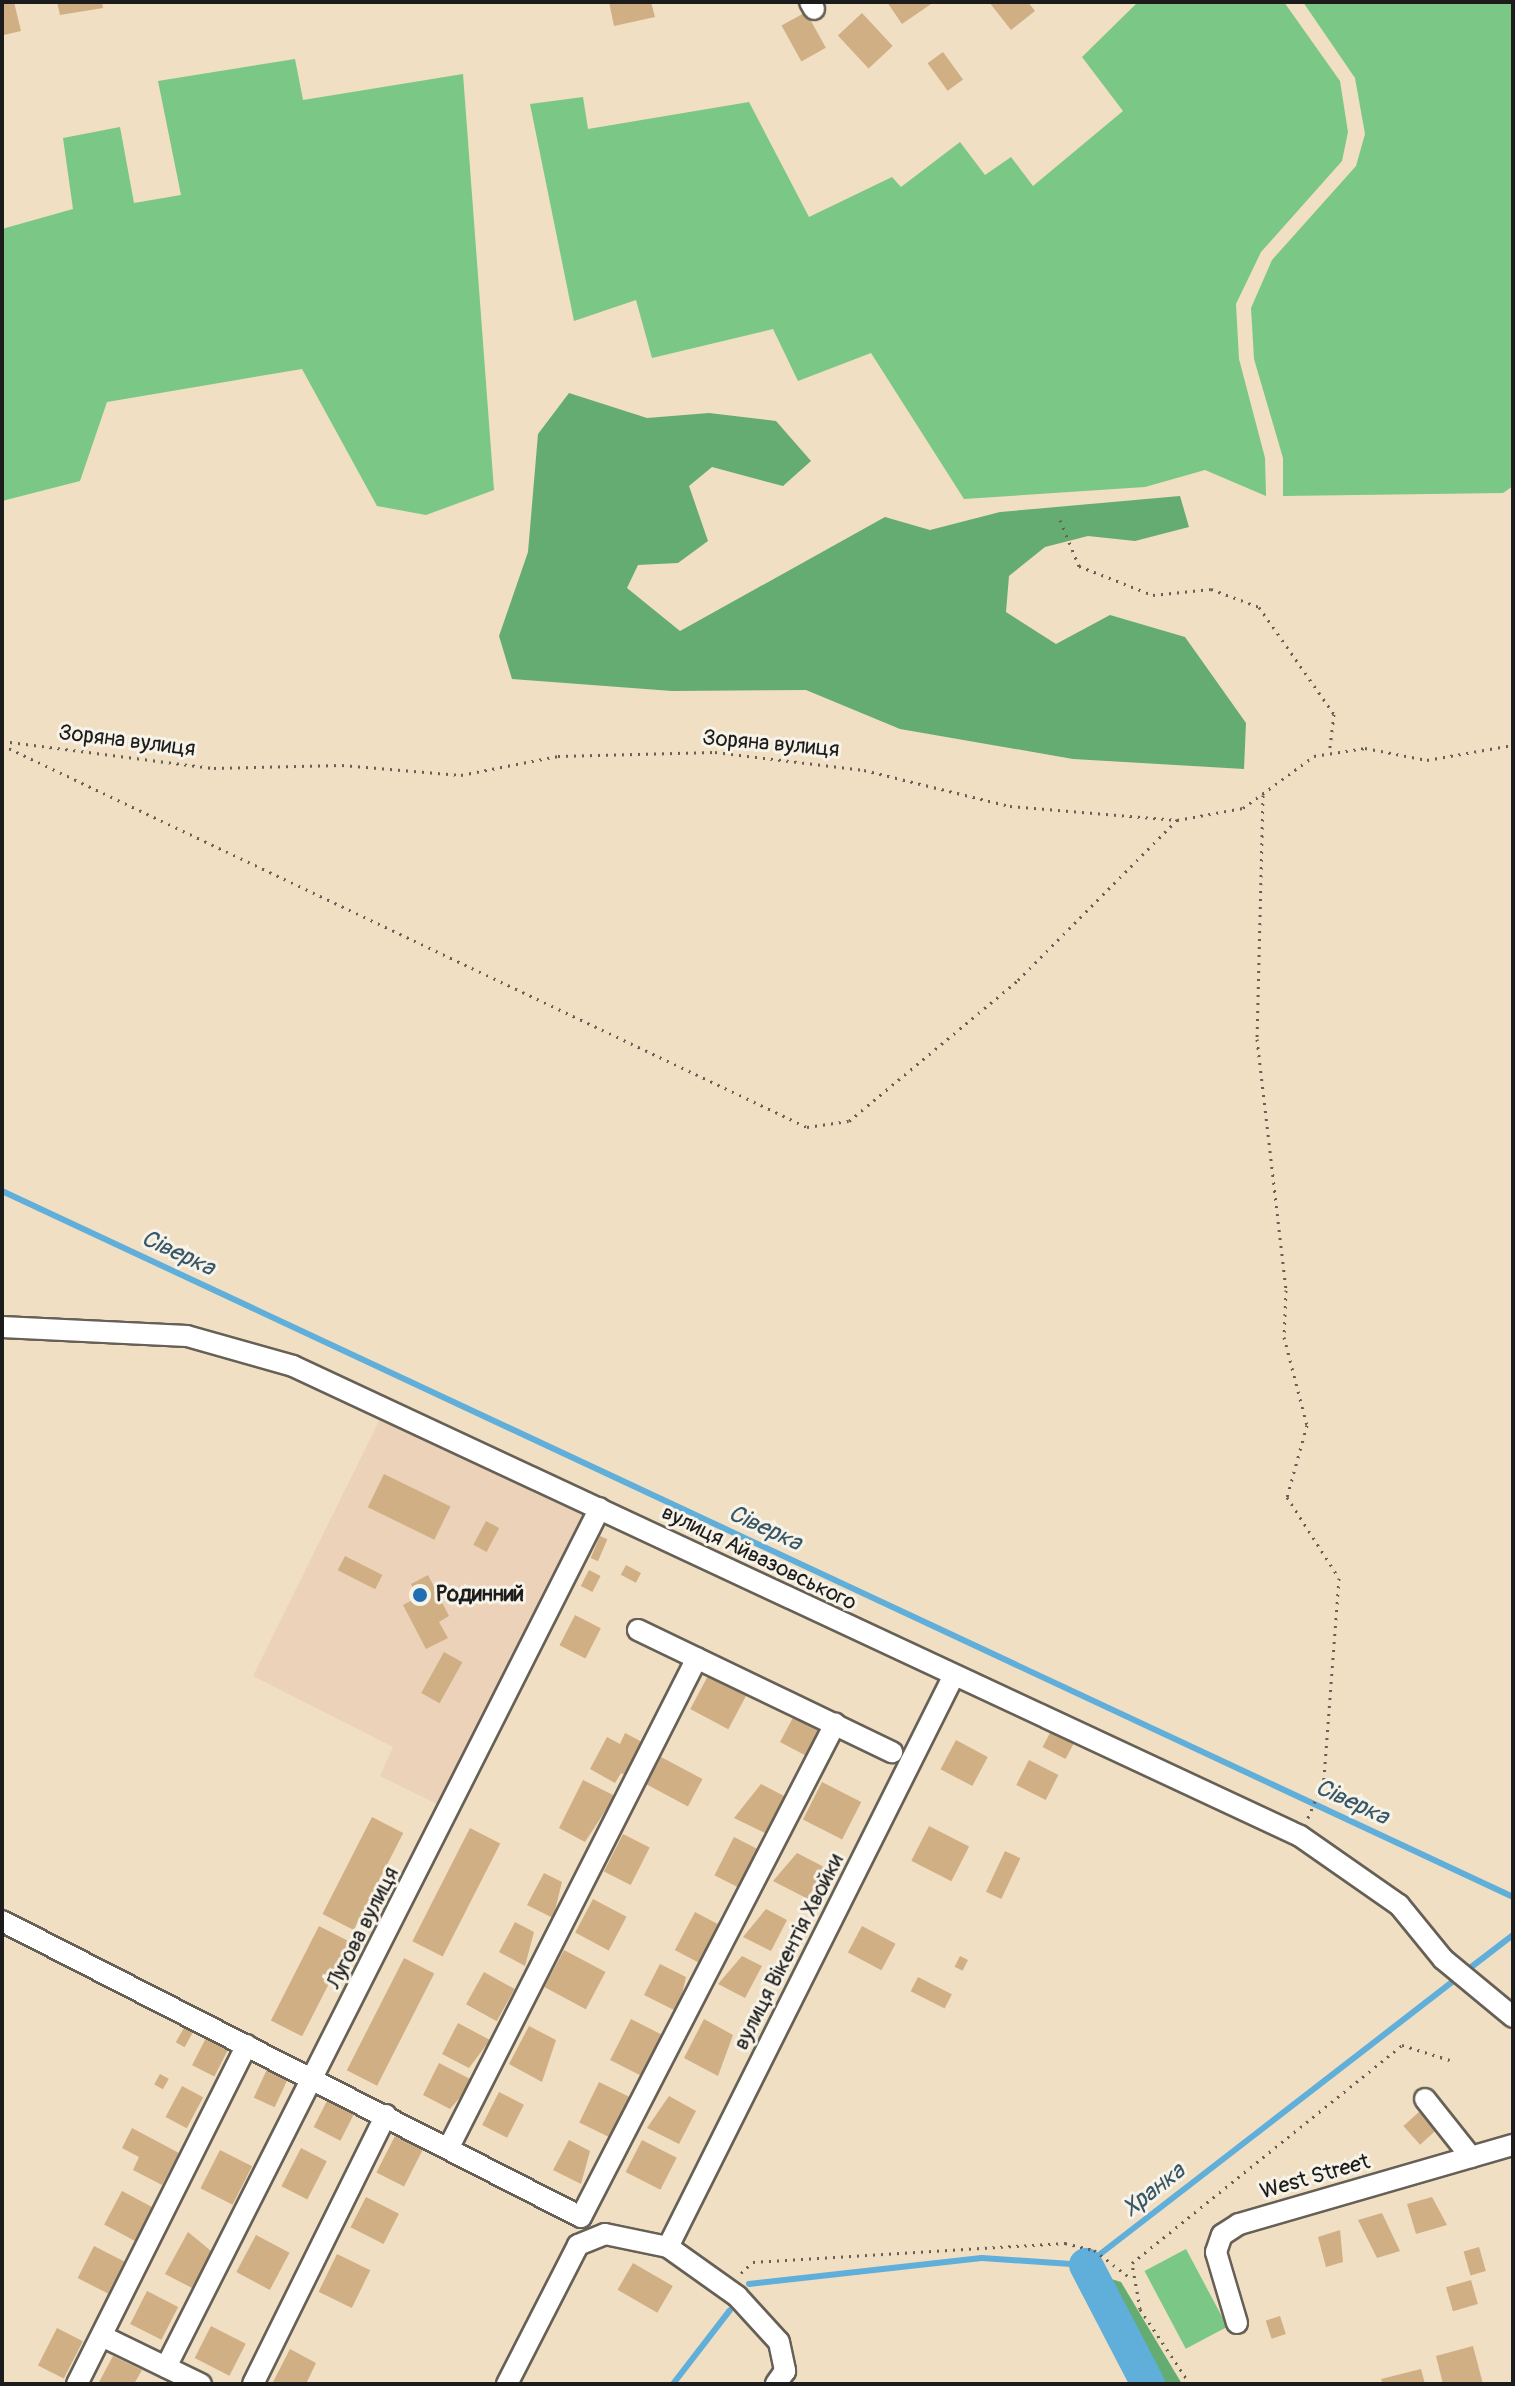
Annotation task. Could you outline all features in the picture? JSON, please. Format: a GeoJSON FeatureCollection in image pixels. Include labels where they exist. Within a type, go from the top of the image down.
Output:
{"type":"FeatureCollection","features":[{"type":"Feature","properties":{"kind":"street","name":"вулиця Айвазовського"},"geometry":{"type":"LineString","coordinates":[[2,1327],[138,1329],[243,1348],[600,1508],[953,1677],[1300,1836],[1399,1905],[1443,1959],[1484,1998],[1513,2017]]}},
{"type":"Feature","properties":{"kind":"street","name":"Лугова вулиця"},"geometry":{"type":"LineString","coordinates":[[166,2367],[314,2080],[600,1508]]}},
{"type":"Feature","properties":{"kind":"street"},"geometry":{"type":"LineString","coordinates":[[638,1630],[892,1752]]}},
{"type":"Feature","properties":{"kind":"street"},"geometry":{"type":"LineString","coordinates":[[449,2147],[697,1658]]}},
{"type":"Feature","properties":{"kind":"street","name":"вулиця Вікентія Хвойки"},"geometry":{"type":"LineString","coordinates":[[668,2247],[953,1677]]}},
{"type":"Feature","properties":{"kind":"street"},"geometry":{"type":"LineString","coordinates":[[2,1921],[581,2217],[835,1724]]}},
{"type":"Feature","properties":{"kind":"street"},"geometry":{"type":"LineString","coordinates":[[77,2384],[247,2045]]}},
{"type":"Feature","properties":{"kind":"street"},"geometry":{"type":"LineString","coordinates":[[1425,2099],[1471,2157]]}},
{"type":"Feature","properties":{"kind":"street"},"geometry":{"type":"LineString","coordinates":[[253,2384],[386,2115]]}},
{"type":"Feature","properties":{"kind":"street","name":"West Street"},"geometry":{"type":"LineString","coordinates":[[1237,2323],[1216,2252],[1222,2235],[1513,2145]]}},
{"type":"Feature","properties":{"kind":"street"},"geometry":{"type":"LineString","coordinates":[[507,2384],[578,2245],[605,2234],[668,2247],[724,2288],[779,2342],[785,2371],[776,2384]]}},
{"type":"Feature","properties":{"kind":"street"},"geometry":{"type":"LineString","coordinates":[[102,2336],[201,2384]]}},
{"type":"Feature","properties":{"kind":"path"},"geometry":{"type":"LineString","coordinates":[[1060,520],[1079,566],[1153,595],[1211,589],[1259,607],[1334,714],[1329,753]]}},
{"type":"Feature","properties":{"kind":"path"},"geometry":{"type":"LineString","coordinates":[[2,743],[807,1127],[849,1121],[1018,980],[1177,820]]}},
{"type":"Feature","properties":{"kind":"path","name":"Зоряна вулиця"},"geometry":{"type":"LineString","coordinates":[[2,743],[214,768],[342,765],[461,775],[558,756],[715,752],[864,770],[1010,806],[1177,820],[1217,818],[1263,795],[1314,756],[1365,748],[1427,760],[1513,745]]}},
{"type":"Feature","properties":{"kind":"path"},"geometry":{"type":"LineString","coordinates":[[1263,795],[1257,1039],[1286,1290],[1284,1337],[1307,1425],[1287,1497],[1339,1578],[1317,1796],[1310,1812]]}},
{"type":"Feature","properties":{"kind":"path"},"geometry":{"type":"LineString","coordinates":[[1190,2384],[1140,2309],[1129,2277],[1132,2263],[1402,2045],[1450,2060]]}},
{"type":"Feature","properties":{"kind":"path"},"geometry":{"type":"LineString","coordinates":[[724,2288],[753,2262],[1065,2243],[1094,2250],[1108,2265],[1129,2277]]}},
{"type":"Feature","properties":{"kind":"shaded area","name":"Родинний"},"geometry":{"type":"Polygon","coordinates":[[[382,1415],[588,1513],[441,1806],[380,1776],[393,1747],[253,1676],[382,1415]]]}},
{"type":"Feature","properties":{"kind":"green space"},"geometry":{"type":"Polygon","coordinates":[[[1138,2],[1284,2],[1340,81],[1348,132],[1342,161],[1261,252],[1236,304],[1239,359],[1265,458],[1266,496],[1205,470],[1145,487],[964,499],[871,353],[798,381],[773,329],[652,358],[636,300],[574,321],[530,104],[583,97],[588,129],[749,102],[809,217],[892,177],[901,187],[960,142],[985,175],[1011,157],[1033,186],[1123,111],[1082,57],[1138,2]]]}},
{"type":"Feature","properties":{"kind":"green space"},"geometry":{"type":"Polygon","coordinates":[[[1303,2],[1513,2],[1513,486],[1503,493],[1283,496],[1283,458],[1254,359],[1251,308],[1272,260],[1356,166],[1365,134],[1355,78],[1303,2]]]}},
{"type":"Feature","properties":{"kind":"green space"},"geometry":{"type":"Polygon","coordinates":[[[295,59],[303,100],[463,74],[494,490],[426,515],[377,506],[302,369],[107,402],[80,481],[2,501],[2,229],[73,209],[63,138],[120,127],[134,203],[181,195],[158,81],[295,59]]]}},
{"type":"Feature","properties":{"kind":"green space"},"geometry":{"type":"Polygon","coordinates":[[[569,393],[647,418],[709,413],[776,421],[811,461],[783,486],[712,467],[689,486],[708,541],[678,563],[638,565],[627,588],[680,631],[885,517],[930,530],[1000,512],[1180,496],[1189,527],[1135,541],[1088,536],[1045,547],[1009,576],[1006,612],[1056,644],[1110,615],[1185,637],[1246,723],[1244,769],[1073,759],[900,729],[806,690],[672,691],[512,679],[499,636],[528,552],[538,434],[569,393]]]}},
{"type":"Feature","properties":{"kind":"green space"},"geometry":{"type":"Polygon","coordinates":[[[1186,2249],[1227,2327],[1186,2349],[1145,2271],[1186,2249]]]}},
{"type":"Feature","properties":{"kind":"green space"},"geometry":{"type":"Polygon","coordinates":[[[1108,2278],[1121,2282],[1182,2384],[1144,2384],[1106,2326],[1108,2278]]]}},
{"type":"Feature","properties":{"kind":"building"},"geometry":{"type":"Polygon","coordinates":[[[2,2],[14,2],[21,31],[4,35],[2,2]]]}},
{"type":"Feature","properties":{"kind":"building"},"geometry":{"type":"Polygon","coordinates":[[[57,2],[102,2],[103,8],[60,15],[57,2]]]}},
{"type":"Feature","properties":{"kind":"building"},"geometry":{"type":"Polygon","coordinates":[[[609,2],[651,2],[655,17],[614,26],[609,2]]]}},
{"type":"Feature","properties":{"kind":"building"},"geometry":{"type":"Polygon","coordinates":[[[887,2],[934,2],[902,24],[887,2]]]}},
{"type":"Feature","properties":{"kind":"building"},"geometry":{"type":"Polygon","coordinates":[[[989,2],[1028,2],[1035,11],[1011,30],[989,2]]]}},
{"type":"Feature","properties":{"kind":"building"},"geometry":{"type":"Polygon","coordinates":[[[806,12],[826,48],[801,61],[782,26],[806,12]]]}},
{"type":"Feature","properties":{"kind":"building"},"geometry":{"type":"Polygon","coordinates":[[[862,13],[893,46],[869,68],[838,36],[862,13]]]}},
{"type":"Feature","properties":{"kind":"building"},"geometry":{"type":"Polygon","coordinates":[[[943,52],[963,80],[948,91],[928,63],[943,52]]]}},
{"type":"Feature","properties":{"kind":"building"},"geometry":{"type":"Polygon","coordinates":[[[384,1474],[451,1506],[434,1540],[368,1507],[384,1474]]]}},
{"type":"Feature","properties":{"kind":"building"},"geometry":{"type":"Polygon","coordinates":[[[486,1521],[499,1528],[487,1552],[473,1545],[486,1521]]]}},
{"type":"Feature","properties":{"kind":"building"},"geometry":{"type":"Polygon","coordinates":[[[600,1536],[607,1539],[598,1561],[591,1558],[600,1536]]]}},
{"type":"Feature","properties":{"kind":"building"},"geometry":{"type":"Polygon","coordinates":[[[345,1556],[382,1575],[375,1589],[338,1570],[345,1556]]]}},
{"type":"Feature","properties":{"kind":"building"},"geometry":{"type":"Polygon","coordinates":[[[626,1565],[641,1573],[636,1583],[621,1575],[626,1565]]]}},
{"type":"Feature","properties":{"kind":"building"},"geometry":{"type":"Polygon","coordinates":[[[589,1570],[601,1576],[592,1592],[581,1586],[589,1570]]]}},
{"type":"Feature","properties":{"kind":"building"},"geometry":{"type":"Polygon","coordinates":[[[428,1575],[449,1616],[439,1622],[448,1638],[426,1649],[403,1605],[418,1597],[411,1584],[428,1575]]]}},
{"type":"Feature","properties":{"kind":"building"},"geometry":{"type":"Polygon","coordinates":[[[575,1615],[601,1628],[585,1658],[560,1645],[575,1615]]]}},
{"type":"Feature","properties":{"kind":"building"},"geometry":{"type":"Polygon","coordinates":[[[444,1652],[462,1662],[440,1703],[421,1693],[444,1652]]]}},
{"type":"Feature","properties":{"kind":"building"},"geometry":{"type":"Polygon","coordinates":[[[710,1672],[748,1692],[728,1729],[690,1709],[710,1672]]]}},
{"type":"Feature","properties":{"kind":"building"},"geometry":{"type":"Polygon","coordinates":[[[796,1712],[822,1726],[807,1756],[780,1742],[796,1712]]]}},
{"type":"Feature","properties":{"kind":"building"},"geometry":{"type":"Polygon","coordinates":[[[1051,1731],[1074,1743],[1066,1759],[1043,1747],[1051,1731]]]}},
{"type":"Feature","properties":{"kind":"building"},"geometry":{"type":"Polygon","coordinates":[[[625,1733],[644,1743],[627,1776],[621,1773],[615,1783],[590,1769],[607,1737],[620,1744],[625,1733]]]}},
{"type":"Feature","properties":{"kind":"building"},"geometry":{"type":"Polygon","coordinates":[[[956,1740],[988,1757],[972,1786],[941,1769],[956,1740]]]}},
{"type":"Feature","properties":{"kind":"building"},"geometry":{"type":"Polygon","coordinates":[[[661,1757],[702,1779],[688,1806],[646,1784],[661,1757]]]}},
{"type":"Feature","properties":{"kind":"building"},"geometry":{"type":"Polygon","coordinates":[[[1029,1760],[1058,1775],[1046,1800],[1016,1785],[1029,1760]]]}},
{"type":"Feature","properties":{"kind":"building"},"geometry":{"type":"Polygon","coordinates":[[[583,1780],[615,1796],[585,1842],[559,1828],[583,1780]]]}},
{"type":"Feature","properties":{"kind":"building"},"geometry":{"type":"Polygon","coordinates":[[[822,1782],[861,1802],[842,1839],[803,1819],[822,1782]]]}},
{"type":"Feature","properties":{"kind":"building"},"geometry":{"type":"Polygon","coordinates":[[[761,1784],[786,1797],[767,1834],[734,1818],[761,1784]]]}},
{"type":"Feature","properties":{"kind":"building"},"geometry":{"type":"Polygon","coordinates":[[[372,1817],[403,1833],[354,1930],[323,1914],[372,1817]]]}},
{"type":"Feature","properties":{"kind":"building"},"geometry":{"type":"Polygon","coordinates":[[[929,1826],[969,1846],[951,1881],[911,1861],[929,1826]]]}},
{"type":"Feature","properties":{"kind":"building"},"geometry":{"type":"Polygon","coordinates":[[[470,1828],[500,1843],[443,1957],[412,1941],[470,1828]]]}},
{"type":"Feature","properties":{"kind":"building"},"geometry":{"type":"Polygon","coordinates":[[[623,1834],[650,1848],[631,1885],[604,1871],[623,1834]]]}},
{"type":"Feature","properties":{"kind":"building"},"geometry":{"type":"Polygon","coordinates":[[[734,1837],[759,1850],[739,1888],[714,1875],[734,1837]]]}},
{"type":"Feature","properties":{"kind":"building"},"geometry":{"type":"Polygon","coordinates":[[[1005,1851],[1020,1858],[1001,1899],[986,1892],[1005,1851]]]}},
{"type":"Feature","properties":{"kind":"building"},"geometry":{"type":"Polygon","coordinates":[[[797,1853],[824,1867],[808,1899],[773,1881],[797,1853]]]}},
{"type":"Feature","properties":{"kind":"building"},"geometry":{"type":"Polygon","coordinates":[[[544,1873],[562,1882],[553,1918],[527,1905],[544,1873]]]}},
{"type":"Feature","properties":{"kind":"building"},"geometry":{"type":"Polygon","coordinates":[[[593,1899],[627,1917],[609,1950],[575,1933],[593,1899]]]}},
{"type":"Feature","properties":{"kind":"building"},"geometry":{"type":"Polygon","coordinates":[[[766,1909],[787,1920],[771,1951],[743,1937],[766,1909]]]}},
{"type":"Feature","properties":{"kind":"building"},"geometry":{"type":"Polygon","coordinates":[[[695,1912],[721,1926],[701,1964],[675,1950],[695,1912]]]}},
{"type":"Feature","properties":{"kind":"building"},"geometry":{"type":"Polygon","coordinates":[[[515,1922],[534,1932],[525,1966],[499,1952],[515,1922]]]}},
{"type":"Feature","properties":{"kind":"building"},"geometry":{"type":"Polygon","coordinates":[[[319,1926],[350,1942],[302,2036],[271,2020],[319,1926]]]}},
{"type":"Feature","properties":{"kind":"building"},"geometry":{"type":"Polygon","coordinates":[[[862,1926],[896,1944],[881,1970],[848,1952],[862,1926]]]}},
{"type":"Feature","properties":{"kind":"building"},"geometry":{"type":"Polygon","coordinates":[[[564,1950],[605,1972],[586,2009],[544,1987],[564,1950]]]}},
{"type":"Feature","properties":{"kind":"building"},"geometry":{"type":"Polygon","coordinates":[[[742,1956],[762,1966],[745,1998],[718,1984],[742,1956]]]}},
{"type":"Feature","properties":{"kind":"building"},"geometry":{"type":"Polygon","coordinates":[[[960,1956],[968,1960],[963,1971],[955,1967],[960,1956]]]}},
{"type":"Feature","properties":{"kind":"building"},"geometry":{"type":"Polygon","coordinates":[[[404,1958],[434,1973],[377,2086],[347,2070],[404,1958]]]}},
{"type":"Feature","properties":{"kind":"building"},"geometry":{"type":"Polygon","coordinates":[[[660,1964],[686,1977],[678,2012],[644,1995],[660,1964]]]}},
{"type":"Feature","properties":{"kind":"building"},"geometry":{"type":"Polygon","coordinates":[[[484,1972],[515,1989],[497,2021],[466,2004],[484,1972]]]}},
{"type":"Feature","properties":{"kind":"building"},"geometry":{"type":"Polygon","coordinates":[[[918,1977],[952,1994],[945,2009],[911,1991],[918,1977]]]}},
{"type":"Feature","properties":{"kind":"building"},"geometry":{"type":"Polygon","coordinates":[[[631,2019],[663,2035],[642,2076],[610,2060],[631,2019]]]}},
{"type":"Feature","properties":{"kind":"building"},"geometry":{"type":"Polygon","coordinates":[[[704,2019],[733,2035],[718,2076],[684,2058],[704,2019]]]}},
{"type":"Feature","properties":{"kind":"building"},"geometry":{"type":"Polygon","coordinates":[[[458,2023],[490,2040],[469,2068],[442,2054],[458,2023]]]}},
{"type":"Feature","properties":{"kind":"building"},"geometry":{"type":"Polygon","coordinates":[[[186,2024],[195,2029],[185,2047],[176,2042],[186,2024]]]}},
{"type":"Feature","properties":{"kind":"building"},"geometry":{"type":"Polygon","coordinates":[[[529,2026],[556,2040],[542,2082],[509,2064],[529,2026]]]}},
{"type":"Feature","properties":{"kind":"building"},"geometry":{"type":"Polygon","coordinates":[[[208,2034],[230,2045],[214,2077],[192,2065],[208,2034]]]}},
{"type":"Feature","properties":{"kind":"building"},"geometry":{"type":"Polygon","coordinates":[[[439,2063],[474,2081],[450,2109],[423,2095],[439,2063]]]}},
{"type":"Feature","properties":{"kind":"building"},"geometry":{"type":"Polygon","coordinates":[[[269,2065],[290,2075],[275,2107],[254,2098],[269,2065]]]}},
{"type":"Feature","properties":{"kind":"building"},"geometry":{"type":"Polygon","coordinates":[[[160,2074],[169,2079],[163,2089],[154,2084],[160,2074]]]}},
{"type":"Feature","properties":{"kind":"building"},"geometry":{"type":"Polygon","coordinates":[[[599,2082],[632,2098],[613,2139],[579,2122],[599,2082]]]}},
{"type":"Feature","properties":{"kind":"building"},"geometry":{"type":"Polygon","coordinates":[[[182,2086],[203,2097],[187,2128],[166,2117],[182,2086]]]}},
{"type":"Feature","properties":{"kind":"building"},"geometry":{"type":"Polygon","coordinates":[[[499,2092],[524,2105],[507,2138],[482,2125],[499,2092]]]}},
{"type":"Feature","properties":{"kind":"building"},"geometry":{"type":"Polygon","coordinates":[[[330,2095],[357,2109],[340,2141],[314,2127],[330,2095]]]}},
{"type":"Feature","properties":{"kind":"building"},"geometry":{"type":"Polygon","coordinates":[[[669,2096],[696,2111],[679,2144],[647,2128],[669,2096]]]}},
{"type":"Feature","properties":{"kind":"building"},"geometry":{"type":"Polygon","coordinates":[[[1419,2112],[1436,2131],[1420,2145],[1403,2126],[1419,2112]]]}},
{"type":"Feature","properties":{"kind":"building"},"geometry":{"type":"Polygon","coordinates":[[[132,2128],[179,2153],[162,2185],[133,2170],[139,2157],[122,2148],[132,2128]]]}},
{"type":"Feature","properties":{"kind":"building"},"geometry":{"type":"Polygon","coordinates":[[[395,2136],[423,2150],[404,2187],[376,2173],[395,2136]]]}},
{"type":"Feature","properties":{"kind":"building"},"geometry":{"type":"Polygon","coordinates":[[[569,2140],[590,2151],[581,2184],[553,2170],[569,2140]]]}},
{"type":"Feature","properties":{"kind":"building"},"geometry":{"type":"Polygon","coordinates":[[[642,2140],[677,2158],[660,2190],[626,2172],[642,2140]]]}},
{"type":"Feature","properties":{"kind":"building"},"geometry":{"type":"Polygon","coordinates":[[[301,2148],[327,2161],[307,2199],[281,2186],[301,2148]]]}},
{"type":"Feature","properties":{"kind":"building"},"geometry":{"type":"Polygon","coordinates":[[[220,2150],[252,2166],[233,2205],[200,2188],[220,2150]]]}},
{"type":"Feature","properties":{"kind":"building"},"geometry":{"type":"Polygon","coordinates":[[[122,2191],[154,2208],[136,2241],[104,2225],[122,2191]]]}},
{"type":"Feature","properties":{"kind":"building"},"geometry":{"type":"Polygon","coordinates":[[[366,2197],[399,2214],[384,2244],[351,2227],[366,2197]]]}},
{"type":"Feature","properties":{"kind":"building"},"geometry":{"type":"Polygon","coordinates":[[[1432,2197],[1447,2225],[1416,2234],[1407,2204],[1432,2197]]]}},
{"type":"Feature","properties":{"kind":"building"},"geometry":{"type":"Polygon","coordinates":[[[1382,2213],[1400,2251],[1377,2258],[1358,2220],[1382,2213]]]}},
{"type":"Feature","properties":{"kind":"building"},"geometry":{"type":"Polygon","coordinates":[[[1340,2230],[1343,2262],[1326,2267],[1318,2237],[1340,2230]]]}},
{"type":"Feature","properties":{"kind":"building"},"geometry":{"type":"Polygon","coordinates":[[[188,2232],[211,2251],[192,2288],[165,2274],[188,2232]]]}},
{"type":"Feature","properties":{"kind":"building"},"geometry":{"type":"Polygon","coordinates":[[[256,2235],[290,2253],[270,2290],[236,2272],[256,2235]]]}},
{"type":"Feature","properties":{"kind":"building"},"geometry":{"type":"Polygon","coordinates":[[[94,2246],[124,2261],[108,2294],[78,2278],[94,2246]]]}},
{"type":"Feature","properties":{"kind":"building"},"geometry":{"type":"Polygon","coordinates":[[[1479,2247],[1486,2271],[1471,2275],[1464,2251],[1479,2247]]]}},
{"type":"Feature","properties":{"kind":"building"},"geometry":{"type":"Polygon","coordinates":[[[337,2254],[370,2270],[352,2308],[319,2292],[337,2254]]]}},
{"type":"Feature","properties":{"kind":"building"},"geometry":{"type":"Polygon","coordinates":[[[633,2263],[673,2286],[657,2313],[617,2290],[633,2263]]]}},
{"type":"Feature","properties":{"kind":"building"},"geometry":{"type":"Polygon","coordinates":[[[1471,2280],[1478,2304],[1453,2311],[1446,2287],[1471,2280]]]}},
{"type":"Feature","properties":{"kind":"building"},"geometry":{"type":"Polygon","coordinates":[[[147,2291],[178,2307],[161,2340],[130,2324],[147,2291]]]}},
{"type":"Feature","properties":{"kind":"building"},"geometry":{"type":"Polygon","coordinates":[[[1280,2316],[1286,2334],[1272,2339],[1266,2321],[1280,2316]]]}},
{"type":"Feature","properties":{"kind":"building"},"geometry":{"type":"Polygon","coordinates":[[[211,2326],[246,2344],[229,2376],[195,2358],[211,2326]]]}},
{"type":"Feature","properties":{"kind":"building"},"geometry":{"type":"Polygon","coordinates":[[[57,2328],[83,2341],[64,2379],[38,2365],[57,2328]]]}},
{"type":"Feature","properties":{"kind":"building"},"geometry":{"type":"Polygon","coordinates":[[[1473,2346],[1483,2384],[1443,2384],[1436,2356],[1473,2346]]]}},
{"type":"Feature","properties":{"kind":"building"},"geometry":{"type":"Polygon","coordinates":[[[290,2349],[316,2363],[306,2384],[272,2384],[290,2349]]]}},
{"type":"Feature","properties":{"kind":"building"},"geometry":{"type":"Polygon","coordinates":[[[113,2356],[142,2370],[134,2384],[98,2384],[113,2356]]]}},
{"type":"Feature","properties":{"kind":"building"},"geometry":{"type":"Polygon","coordinates":[[[1421,2369],[1425,2384],[1383,2384],[1381,2379],[1421,2369]]]}},
{"type":"Feature","properties":{"kind":"waterway","name":"Сіверка"},"geometry":{"type":"LineString","coordinates":[[2,1191],[1513,1897]]}},
{"type":"Feature","properties":{"kind":"waterway","name":"Хранка"},"geometry":{"type":"LineString","coordinates":[[1466,1971],[1513,1935]]}},
{"type":"Feature","properties":{"kind":"waterway","name":"Хранка"},"geometry":{"type":"LineString","coordinates":[[749,2284],[982,2258],[1086,2265],[1457,1978]]}},
{"type":"Feature","properties":{"kind":"waterway"},"geometry":{"type":"LineString","coordinates":[[1086,2265],[1148,2384]]}},
{"type":"Feature","properties":{"kind":"waterway","name":"Хранка"},"geometry":{"type":"LineString","coordinates":[[673,2384],[730,2310]]}},
{"type":"Feature","properties":{"kind":"place","name":"Родинний"},"geometry":{"type":"Point","coordinates":[420,1595]}}]}
